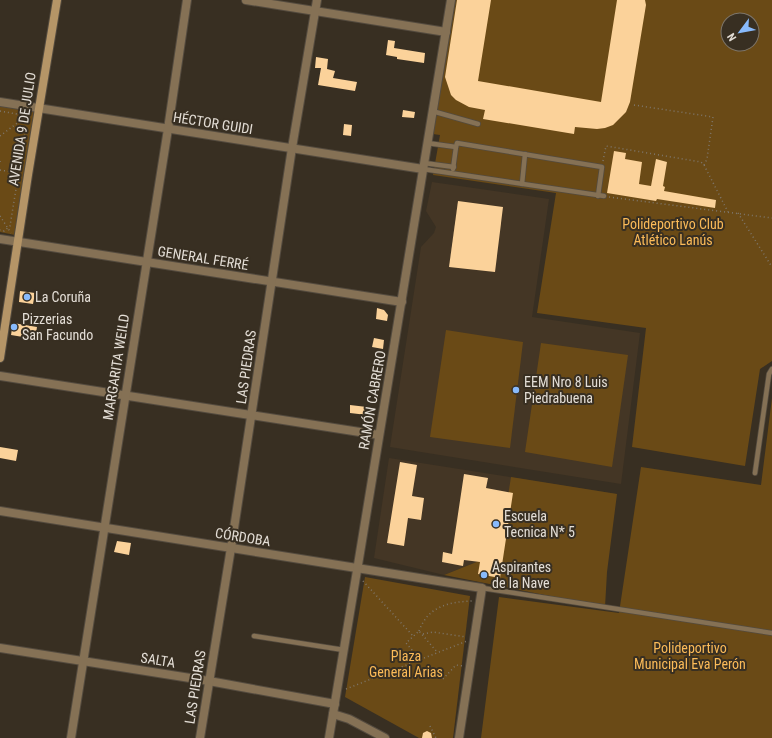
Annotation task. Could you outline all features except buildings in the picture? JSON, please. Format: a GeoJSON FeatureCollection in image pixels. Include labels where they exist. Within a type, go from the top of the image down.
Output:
{"type":"FeatureCollection","features":[{"type":"Feature","properties":{"kind":"street","name":"AVENIDA 9 DE JULIO"},"geometry":{"type":"LineString","coordinates":[[0,358],[56,0]]}},
{"type":"Feature","properties":{"kind":"street","name":"MARGARITA WEILD"},"geometry":{"type":"LineString","coordinates":[[71,738],[168,129],[187,0]]}},
{"type":"Feature","properties":{"kind":"street"},"geometry":{"type":"LineString","coordinates":[[246,0],[446,32],[451,0]]}},
{"type":"Feature","properties":{"kind":"street","name":"LAS PIEDRAS"},"geometry":{"type":"LineString","coordinates":[[200,738],[252,415],[292,148],[317,0]]}},
{"type":"Feature","properties":{"kind":"street","name":"RAMÓN CABRERO"},"geometry":{"type":"LineString","coordinates":[[329,738],[358,572],[379,435],[446,32]]}},
{"type":"Feature","properties":{"kind":"street","name":"HÉCTOR GUIDI"},"geometry":{"type":"LineString","coordinates":[[0,102],[292,148],[424,166]]}},
{"type":"Feature","properties":{"kind":"street","name":"GENERAL FERRÉ"},"geometry":{"type":"LineString","coordinates":[[0,239],[402,302]]}},
{"type":"Feature","properties":{"kind":"street"},"geometry":{"type":"LineString","coordinates":[[0,376],[379,435]]}},
{"type":"Feature","properties":{"kind":"street","name":"CÓRDOBA"},"geometry":{"type":"LineString","coordinates":[[0,511],[231,548],[358,572],[482,588]]}},
{"type":"Feature","properties":{"kind":"street"},"geometry":{"type":"LineString","coordinates":[[459,738],[482,588]]}},
{"type":"Feature","properties":{"kind":"street","name":"SALTA"},"geometry":{"type":"LineString","coordinates":[[0,648],[209,681],[335,704]]}},
{"type":"Feature","properties":{"kind":"street"},"geometry":{"type":"LineString","coordinates":[[333,714],[349,719],[385,738]]}},
{"type":"Feature","properties":{"kind":"lane"},"geometry":{"type":"LineString","coordinates":[[432,111],[478,124]]}},
{"type":"Feature","properties":{"kind":"lane"},"geometry":{"type":"LineString","coordinates":[[427,143],[456,147]]}},
{"type":"Feature","properties":{"kind":"lane"},"geometry":{"type":"LineString","coordinates":[[453,173],[457,143],[602,167],[598,196]]}},
{"type":"Feature","properties":{"kind":"lane"},"geometry":{"type":"LineString","coordinates":[[522,184],[525,154]]}},
{"type":"Feature","properties":{"kind":"lane"},"geometry":{"type":"LineString","coordinates":[[424,166],[454,167]]}},
{"type":"Feature","properties":{"kind":"lane"},"geometry":{"type":"LineString","coordinates":[[424,166],[453,173],[604,196]]}},
{"type":"Feature","properties":{"kind":"lane"},"geometry":{"type":"LineString","coordinates":[[755,473],[769,374],[772,369]]}},
{"type":"Feature","properties":{"kind":"lane"},"geometry":{"type":"LineString","coordinates":[[482,588],[772,633]]}},
{"type":"Feature","properties":{"kind":"lane"},"geometry":{"type":"LineString","coordinates":[[254,636],[344,650]]}},
{"type":"Feature","properties":{"kind":"path"},"geometry":{"type":"LineString","coordinates":[[634,105],[713,117],[704,165]]}},
{"type":"Feature","properties":{"kind":"path"},"geometry":{"type":"LineString","coordinates":[[0,136],[24,118],[28,106]]}},
{"type":"Feature","properties":{"kind":"path"},"geometry":{"type":"LineString","coordinates":[[0,111],[22,115],[26,121],[10,226],[4,231],[0,230]]}},
{"type":"Feature","properties":{"kind":"path"},"geometry":{"type":"LineString","coordinates":[[602,167],[606,146],[701,162],[704,165],[728,212]]}},
{"type":"Feature","properties":{"kind":"path"},"geometry":{"type":"LineString","coordinates":[[0,170],[28,175]]}},
{"type":"Feature","properties":{"kind":"path"},"geometry":{"type":"LineString","coordinates":[[604,196],[772,218]]}},
{"type":"Feature","properties":{"kind":"path"},"geometry":{"type":"LineString","coordinates":[[738,213],[772,267]]}},
{"type":"Feature","properties":{"kind":"path"},"geometry":{"type":"LineString","coordinates":[[0,216],[18,242]]}},
{"type":"Feature","properties":{"kind":"path"},"geometry":{"type":"LineString","coordinates":[[358,572],[413,636]]}},
{"type":"Feature","properties":{"kind":"path"},"geometry":{"type":"LineString","coordinates":[[420,660],[406,643],[419,631],[424,620],[429,614],[442,606],[457,602],[480,601]]}},
{"type":"Feature","properties":{"kind":"path"},"geometry":{"type":"LineString","coordinates":[[419,631],[438,652]]}},
{"type":"Feature","properties":{"kind":"path"},"geometry":{"type":"LineString","coordinates":[[422,634],[439,632],[474,638]]}},
{"type":"Feature","properties":{"kind":"path"},"geometry":{"type":"LineString","coordinates":[[337,693],[474,638]]}},
{"type":"Feature","properties":{"kind":"path"},"geometry":{"type":"LineString","coordinates":[[442,679],[456,665],[470,667]]}},
{"type":"Feature","properties":{"kind":"path"},"geometry":{"type":"LineString","coordinates":[[430,726],[436,738]]}},
{"type":"Feature","properties":{"kind":"shaded area","name":"EEM Nro 8 Luis Piedrabuena"},"geometry":{"type":"Polygon","coordinates":[[[432,182],[549,199],[532,317],[640,333],[621,484],[390,447],[421,247],[434,233],[436,227],[426,211],[432,182]]]}},
{"type":"Feature","properties":{"kind":"shaded area","name":"Escuela Tecnica N* 5"},"geometry":{"type":"Polygon","coordinates":[[[389,458],[617,494],[499,553],[444,575],[374,558],[389,458]]]}},
{"type":"Feature","properties":{"kind":"green space","name":"Polideportivo Club Atlético Lanús"},"geometry":{"type":"Polygon","coordinates":[[[454,0],[772,0],[772,361],[760,369],[745,466],[632,447],[646,328],[537,313],[556,193],[433,175],[440,135],[433,134],[454,0]]]}},
{"type":"Feature","properties":{"kind":"green space"},"geometry":{"type":"Polygon","coordinates":[[[0,106],[34,112],[15,235],[0,232],[0,106]]]}},
{"type":"Feature","properties":{"kind":"green space"},"geometry":{"type":"Polygon","coordinates":[[[446,330],[523,342],[510,448],[430,437],[446,330]]]}},
{"type":"Feature","properties":{"kind":"green space"},"geometry":{"type":"Polygon","coordinates":[[[541,343],[628,355],[612,467],[525,452],[541,343]]]}},
{"type":"Feature","properties":{"kind":"green space","name":"Polideportivo Municipal Eva Perón"},"geometry":{"type":"Polygon","coordinates":[[[772,398],[772,738],[481,738],[499,597],[619,613],[641,467],[761,485],[772,398]]]}},
{"type":"Feature","properties":{"kind":"green space"},"geometry":{"type":"Polygon","coordinates":[[[511,477],[617,494],[607,572],[605,607],[444,575],[499,553],[511,477]]]}},
{"type":"Feature","properties":{"kind":"green space","name":"Plaza General Arias"},"geometry":{"type":"Polygon","coordinates":[[[365,577],[470,596],[453,738],[419,738],[345,697],[365,577]]]}},
{"type":"Feature","properties":{"kind":"place","name":"La Coruña"},"geometry":{"type":"Point","coordinates":[27,297]}},
{"type":"Feature","properties":{"kind":"place","name":"Pizzerias San Facundo"},"geometry":{"type":"Point","coordinates":[14,327]}},
{"type":"Feature","properties":{"kind":"place","name":"EEM Nro 8 Luis Piedrabuena"},"geometry":{"type":"Point","coordinates":[516,390]}},
{"type":"Feature","properties":{"kind":"place","name":"Escuela Tecnica N* 5"},"geometry":{"type":"Point","coordinates":[496,524]}},
{"type":"Feature","properties":{"kind":"place","name":"Aspirantes de la Nave"},"geometry":{"type":"Point","coordinates":[484,575]}}]}
